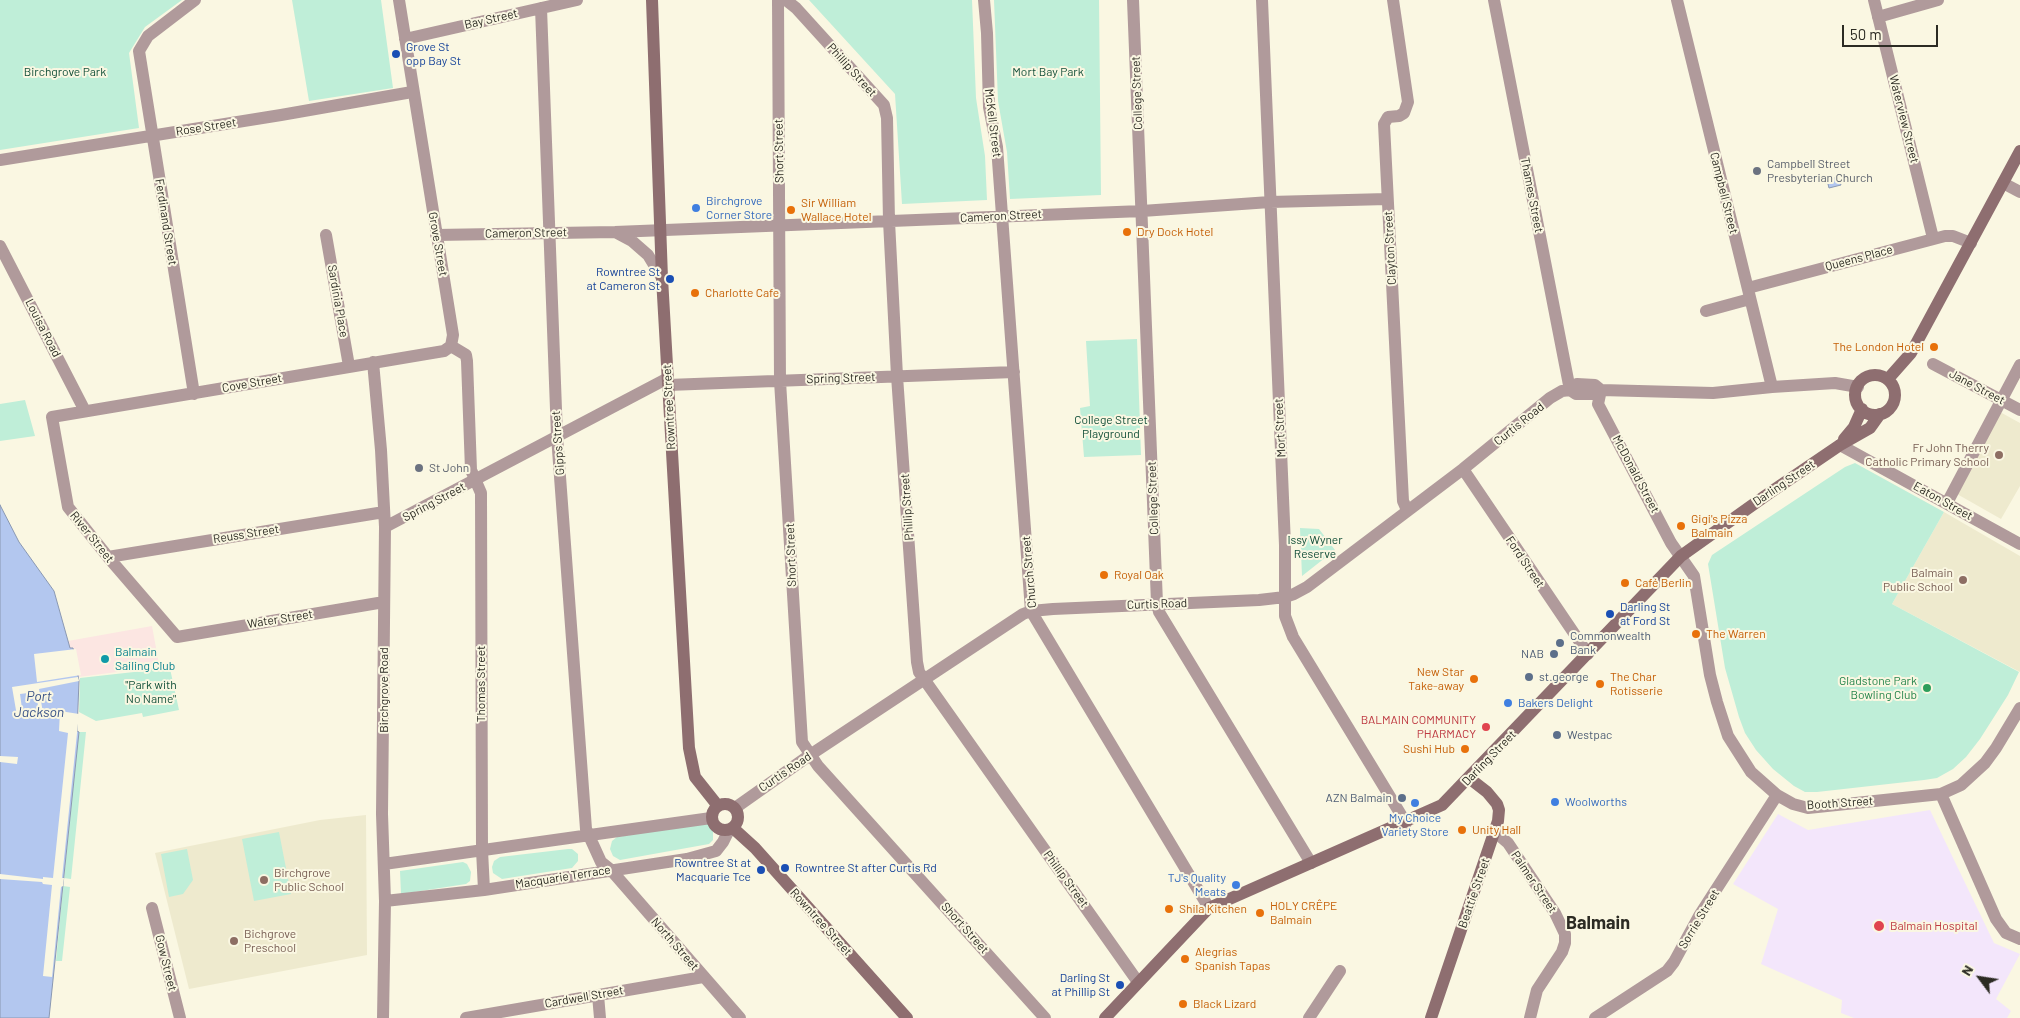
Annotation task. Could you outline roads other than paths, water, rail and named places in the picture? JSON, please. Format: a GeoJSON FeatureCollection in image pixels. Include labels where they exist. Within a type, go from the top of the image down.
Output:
{"type":"FeatureCollection","features":[{"type":"Feature","properties":{"kind":"street","name":"Ferdinand Street"},"geometry":{"type":"LineString","coordinates":[[194,394],[152,135],[141,47],[150,34],[195,0]]}},
{"type":"Feature","properties":{"kind":"street","name":"Grove Street"},"geometry":{"type":"LineString","coordinates":[[399,0],[412,92],[453,335],[451,346]]}},
{"type":"Feature","properties":{"kind":"street","name":"Bay Street"},"geometry":{"type":"LineString","coordinates":[[405,39],[577,0]]}},
{"type":"Feature","properties":{"kind":"street","name":"Rowntree Street"},"geometry":{"type":"LineString","coordinates":[[652,0],[662,278],[689,748],[695,777],[718,806]]}},
{"type":"Feature","properties":{"kind":"street","name":"Short Street"},"geometry":{"type":"LineString","coordinates":[[778,0],[780,381],[802,742],[810,755],[1045,1018]]}},
{"type":"Feature","properties":{"kind":"street","name":"Phillip Street"},"geometry":{"type":"LineString","coordinates":[[786,0],[796,8],[884,105],[887,118],[888,222],[917,662],[924,681],[1138,982]]}},
{"type":"Feature","properties":{"kind":"street","name":"McKell Street"},"geometry":{"type":"LineString","coordinates":[[984,0],[987,33],[988,107],[997,147],[1002,217]]}},
{"type":"Feature","properties":{"kind":"street","name":"College Street"},"geometry":{"type":"LineString","coordinates":[[1133,0],[1157,603],[1159,612],[1311,863]]}},
{"type":"Feature","properties":{"kind":"street","name":"Mort Street"},"geometry":{"type":"LineString","coordinates":[[1262,0],[1285,535],[1285,616],[1293,637],[1406,823]]}},
{"type":"Feature","properties":{"kind":"street","name":"Clayton Street"},"geometry":{"type":"LineString","coordinates":[[1392,0],[1408,102],[1404,113],[1399,116],[1388,117],[1384,124],[1403,502],[1407,510]]}},
{"type":"Feature","properties":{"kind":"street","name":"Thames Street"},"geometry":{"type":"LineString","coordinates":[[1494,0],[1570,390]]}},
{"type":"Feature","properties":{"kind":"street","name":"Campbell Street"},"geometry":{"type":"LineString","coordinates":[[1677,0],[1772,387]]}},
{"type":"Feature","properties":{"kind":"street","name":"Waterview Street"},"geometry":{"type":"LineString","coordinates":[[1874,0],[1933,238]]}},
{"type":"Feature","properties":{"kind":"street"},"geometry":{"type":"LineString","coordinates":[[1878,17],[1938,0]]}},
{"type":"Feature","properties":{"kind":"street","name":"Gipps Street"},"geometry":{"type":"LineString","coordinates":[[541,8],[557,436],[586,828],[601,862],[611,870]]}},
{"type":"Feature","properties":{"kind":"street","name":"Rose Street"},"geometry":{"type":"LineString","coordinates":[[0,160],[281,116],[412,92]]}},
{"type":"Feature","properties":{"kind":"street"},"geometry":{"type":"LineString","coordinates":[[1888,380],[1911,353],[2020,151]]}},
{"type":"Feature","properties":{"kind":"street"},"geometry":{"type":"LineString","coordinates":[[2003,183],[2020,192]]}},
{"type":"Feature","properties":{"kind":"street","name":"Cameron Street"},"geometry":{"type":"LineString","coordinates":[[436,235],[615,232],[888,222],[1142,211],[1270,202],[1387,199]]}},
{"type":"Feature","properties":{"kind":"street","name":"Church Street"},"geometry":{"type":"LineString","coordinates":[[1002,217],[1031,611],[1209,908]]}},
{"type":"Feature","properties":{"kind":"street"},"geometry":{"type":"LineString","coordinates":[[615,232],[642,249],[648,255],[662,278]]}},
{"type":"Feature","properties":{"kind":"street","name":"Sardinia Place"},"geometry":{"type":"LineString","coordinates":[[326,235],[349,366]]}},
{"type":"Feature","properties":{"kind":"street","name":"Queens Place"},"geometry":{"type":"LineString","coordinates":[[1706,310],[1749,293],[1933,238],[1953,236],[1971,244]]}},
{"type":"Feature","properties":{"kind":"street","name":"Louisa Road"},"geometry":{"type":"LineString","coordinates":[[0,246],[85,410]]}},
{"type":"Feature","properties":{"kind":"street"},"geometry":{"type":"LineString","coordinates":[[451,346],[466,355],[471,470],[475,480]]}},
{"type":"Feature","properties":{"kind":"street","name":"Cove Street"},"geometry":{"type":"LineString","coordinates":[[52,416],[194,394],[444,351],[451,346]]}},
{"type":"Feature","properties":{"kind":"street","name":"Birchgrove Road"},"geometry":{"type":"LineString","coordinates":[[373,362],[381,450],[385,528],[382,814],[385,901],[383,1018]]}},
{"type":"Feature","properties":{"kind":"street","name":"Jane Street"},"geometry":{"type":"LineString","coordinates":[[1933,364],[2020,410]]}},
{"type":"Feature","properties":{"kind":"street"},"geometry":{"type":"LineString","coordinates":[[1947,503],[2020,365]]}},
{"type":"Feature","properties":{"kind":"street","name":"Spring Street"},"geometry":{"type":"LineString","coordinates":[[385,528],[557,436],[668,382],[780,381],[1014,372]]}},
{"type":"Feature","properties":{"kind":"street"},"geometry":{"type":"LineString","coordinates":[[1876,375],[1888,380],[1892,384],[1895,396],[1890,408],[1880,414],[1867,413],[1862,409],[1856,398],[1858,387],[1869,376],[1876,375]]}},
{"type":"Feature","properties":{"kind":"street","name":"Curtis Road"},"geometry":{"type":"LineString","coordinates":[[735,808],[810,755],[924,681],[1014,619],[1031,611],[1157,603],[1285,598],[1307,587],[1407,510],[1463,470],[1550,398],[1562,391],[1570,390],[1577,384],[1595,386],[1601,390],[1713,393],[1835,383],[1858,387]]}},
{"type":"Feature","properties":{"kind":"street","name":"McDonald Street"},"geometry":{"type":"LineString","coordinates":[[1601,390],[1598,404],[1671,543],[1681,556]]}},
{"type":"Feature","properties":{"kind":"street","name":"Darling Street"},"geometry":{"type":"LineString","coordinates":[[1840,445],[1854,427],[1862,409]]}},
{"type":"Feature","properties":{"kind":"street","name":"Darling Street"},"geometry":{"type":"LineString","coordinates":[[1105,1018],[1209,908],[1406,823],[1442,805],[1681,556],[1840,445],[1870,428],[1880,414]]}},
{"type":"Feature","properties":{"kind":"street","name":"River Street"},"geometry":{"type":"LineString","coordinates":[[52,416],[68,506],[108,557],[177,637]]}},
{"type":"Feature","properties":{"kind":"street","name":"Eaton Street"},"geometry":{"type":"LineString","coordinates":[[1840,445],[2020,544]]}},
{"type":"Feature","properties":{"kind":"street","name":"Ford Street"},"geometry":{"type":"LineString","coordinates":[[1463,470],[1588,654]]}},
{"type":"Feature","properties":{"kind":"street","name":"Thomas Street"},"geometry":{"type":"LineString","coordinates":[[475,480],[481,493],[482,850],[484,890]]}},
{"type":"Feature","properties":{"kind":"street","name":"Reuss Street"},"geometry":{"type":"LineString","coordinates":[[108,557],[384,512]]}},
{"type":"Feature","properties":{"kind":"street","name":"Booth Street"},"geometry":{"type":"LineString","coordinates":[[1681,556],[1694,576],[1716,702],[1728,736],[1751,772],[1792,804],[1808,808],[1941,794]]}},
{"type":"Feature","properties":{"kind":"street","name":"Water Street"},"geometry":{"type":"LineString","coordinates":[[177,637],[384,602]]}},
{"type":"Feature","properties":{"kind":"street"},"geometry":{"type":"LineString","coordinates":[[2020,708],[1985,763],[1961,785],[1941,794],[1996,919],[2006,933],[2020,939]]}},
{"type":"Feature","properties":{"kind":"street","name":"Beattie Street"},"geometry":{"type":"LineString","coordinates":[[1431,1018],[1495,832],[1500,810],[1487,792],[1469,778]]}},
{"type":"Feature","properties":{"kind":"street","name":"Sorrie Street"},"geometry":{"type":"LineString","coordinates":[[1595,1018],[1667,971],[1674,962],[1699,916],[1777,794]]}},
{"type":"Feature","properties":{"kind":"street"},"geometry":{"type":"LineString","coordinates":[[726,804],[735,808],[738,818],[731,829],[717,828],[712,818],[712,813],[718,806],[726,804]]}},
{"type":"Feature","properties":{"kind":"street"},"geometry":{"type":"LineString","coordinates":[[384,864],[712,818]]}},
{"type":"Feature","properties":{"kind":"street","name":"Rowntree Street"},"geometry":{"type":"LineString","coordinates":[[731,829],[755,848],[907,1018]]}},
{"type":"Feature","properties":{"kind":"street","name":"Macquarie Terrace"},"geometry":{"type":"LineString","coordinates":[[385,901],[484,890],[687,859],[716,851],[724,842],[731,829]]}},
{"type":"Feature","properties":{"kind":"street","name":"Palmer Street"},"geometry":{"type":"LineString","coordinates":[[1495,832],[1508,843],[1555,913],[1565,934],[1562,952],[1537,990],[1530,1018]]}},
{"type":"Feature","properties":{"kind":"street","name":"North Street"},"geometry":{"type":"LineString","coordinates":[[611,870],[740,1018]]}},
{"type":"Feature","properties":{"kind":"street","name":"Gow Street"},"geometry":{"type":"LineString","coordinates":[[152,908],[180,1018]]}},
{"type":"Feature","properties":{"kind":"street"},"geometry":{"type":"LineString","coordinates":[[1309,1018],[1340,971]]}},
{"type":"Feature","properties":{"kind":"street","name":"Cardwell Street"},"geometry":{"type":"LineString","coordinates":[[466,1018],[703,977]]}},
{"type":"Feature","properties":{"kind":"street"},"geometry":{"type":"LineString","coordinates":[[598,995],[600,1018]]}},
{"type":"Feature","properties":{"kind":"water"},"geometry":{"type":"Polygon","coordinates":[[[1838,177],[1841,185],[1829,188],[1827,180],[1838,177]]]}},
{"type":"Feature","properties":{"kind":"water","name":"Port Jackson"},"geometry":{"type":"Polygon","coordinates":[[[0,505],[19,542],[54,591],[70,648],[73,648],[79,681],[77,731],[79,732],[49,1018],[0,1018],[0,505]]]}},
{"type":"Feature","properties":{"kind":"place","name":"Grove St opp Bay St"},"geometry":{"type":"Point","coordinates":[396,54]}},
{"type":"Feature","properties":{"kind":"place","name":"Campbell Street Presbyterian Church"},"geometry":{"type":"Point","coordinates":[1757,171]}},
{"type":"Feature","properties":{"kind":"place","name":"Birchgrove Corner Store"},"geometry":{"type":"Point","coordinates":[696,208]}},
{"type":"Feature","properties":{"kind":"place","name":"Sir William Wallace Hotel"},"geometry":{"type":"Point","coordinates":[791,210]}},
{"type":"Feature","properties":{"kind":"place","name":"Dry Dock Hotel"},"geometry":{"type":"Point","coordinates":[1127,232]}},
{"type":"Feature","properties":{"kind":"place","name":"Rowntree St at Cameron St"},"geometry":{"type":"Point","coordinates":[670,279]}},
{"type":"Feature","properties":{"kind":"place","name":"Charlotte Cafe"},"geometry":{"type":"Point","coordinates":[695,293]}},
{"type":"Feature","properties":{"kind":"place","name":"The London Hotel"},"geometry":{"type":"Point","coordinates":[1934,347]}},
{"type":"Feature","properties":{"kind":"place","name":"Fr John Therry Catholic Primary School"},"geometry":{"type":"Point","coordinates":[1999,455]}},
{"type":"Feature","properties":{"kind":"place","name":"St John"},"geometry":{"type":"Point","coordinates":[419,468]}},
{"type":"Feature","properties":{"kind":"place","name":"Gigi's Pizza Balmain"},"geometry":{"type":"Point","coordinates":[1681,526]}},
{"type":"Feature","properties":{"kind":"place","name":"Royal Oak"},"geometry":{"type":"Point","coordinates":[1104,575]}},
{"type":"Feature","properties":{"kind":"place","name":"Balmain Public School"},"geometry":{"type":"Point","coordinates":[1963,580]}},
{"type":"Feature","properties":{"kind":"place","name":"Café Berlin"},"geometry":{"type":"Point","coordinates":[1625,583]}},
{"type":"Feature","properties":{"kind":"place","name":"Darling St at Ford St"},"geometry":{"type":"Point","coordinates":[1610,614]}},
{"type":"Feature","properties":{"kind":"place","name":"The Warren"},"geometry":{"type":"Point","coordinates":[1696,634]}},
{"type":"Feature","properties":{"kind":"place","name":"Commonwealth Bank"},"geometry":{"type":"Point","coordinates":[1560,643]}},
{"type":"Feature","properties":{"kind":"place","name":"NAB"},"geometry":{"type":"Point","coordinates":[1554,654]}},
{"type":"Feature","properties":{"kind":"place","name":"Balmain Sailing Club"},"geometry":{"type":"Point","coordinates":[105,659]}},
{"type":"Feature","properties":{"kind":"place","name":"st.george"},"geometry":{"type":"Point","coordinates":[1529,677]}},
{"type":"Feature","properties":{"kind":"place","name":"New Star Take-away"},"geometry":{"type":"Point","coordinates":[1474,679]}},
{"type":"Feature","properties":{"kind":"place","name":"The Char Rotisserie"},"geometry":{"type":"Point","coordinates":[1600,684]}},
{"type":"Feature","properties":{"kind":"place","name":"Gladstone Park Bowling Club"},"geometry":{"type":"Point","coordinates":[1927,688]}},
{"type":"Feature","properties":{"kind":"place","name":"Bakers Delight"},"geometry":{"type":"Point","coordinates":[1508,703]}},
{"type":"Feature","properties":{"kind":"place","name":"BALMAIN COMMUNITY PHARMACY"},"geometry":{"type":"Point","coordinates":[1486,727]}},
{"type":"Feature","properties":{"kind":"place","name":"Westpac"},"geometry":{"type":"Point","coordinates":[1557,735]}},
{"type":"Feature","properties":{"kind":"place","name":"Sushi Hub"},"geometry":{"type":"Point","coordinates":[1465,749]}},
{"type":"Feature","properties":{"kind":"place","name":"AZN Balmain"},"geometry":{"type":"Point","coordinates":[1402,798]}},
{"type":"Feature","properties":{"kind":"place","name":"Woolworths"},"geometry":{"type":"Point","coordinates":[1555,802]}},
{"type":"Feature","properties":{"kind":"place","name":"My Choice Variety Store"},"geometry":{"type":"Point","coordinates":[1415,803]}},
{"type":"Feature","properties":{"kind":"place","name":"Unity Hall"},"geometry":{"type":"Point","coordinates":[1462,830]}},
{"type":"Feature","properties":{"kind":"place","name":"Rowntree St after Curtis Rd"},"geometry":{"type":"Point","coordinates":[785,868]}},
{"type":"Feature","properties":{"kind":"place","name":"Rowntree St at Macquarie Tce"},"geometry":{"type":"Point","coordinates":[761,870]}},
{"type":"Feature","properties":{"kind":"place","name":"Birchgrove Public School"},"geometry":{"type":"Point","coordinates":[264,880]}},
{"type":"Feature","properties":{"kind":"place","name":"TJ's Quality Meats"},"geometry":{"type":"Point","coordinates":[1236,885]}},
{"type":"Feature","properties":{"kind":"place","name":"Shila Kitchen"},"geometry":{"type":"Point","coordinates":[1169,909]}},
{"type":"Feature","properties":{"kind":"place","name":"HOLY CRÊPE Balmain"},"geometry":{"type":"Point","coordinates":[1260,913]}},
{"type":"Feature","properties":{"kind":"place","name":"Balmain Hospital"},"geometry":{"type":"Point","coordinates":[1879,926]}},
{"type":"Feature","properties":{"kind":"place","name":"Bichgrove Preschool"},"geometry":{"type":"Point","coordinates":[234,941]}},
{"type":"Feature","properties":{"kind":"place","name":"Alegrias Spanish Tapas"},"geometry":{"type":"Point","coordinates":[1185,959]}},
{"type":"Feature","properties":{"kind":"place","name":"Darling St at Phillip St"},"geometry":{"type":"Point","coordinates":[1120,985]}},
{"type":"Feature","properties":{"kind":"place","name":"Black Lizard"},"geometry":{"type":"Point","coordinates":[1183,1004]}},
{"type":"Feature","properties":{"kind":"district","name":"Balmain"},"geometry":{"type":"Point","coordinates":[1598,923]}},
{"type":"Feature","properties":{"kind":"park label","name":"Birchgrove Park"},"geometry":{"type":"Point","coordinates":[65,72]}},
{"type":"Feature","properties":{"kind":"park label","name":"Mort Bay Park"},"geometry":{"type":"Point","coordinates":[1048,72]}},
{"type":"Feature","properties":{"kind":"park label","name":"College Street Playground"},"geometry":{"type":"Point","coordinates":[1111,427]}},
{"type":"Feature","properties":{"kind":"park label","name":"Issy Wyner Reserve"},"geometry":{"type":"Point","coordinates":[1315,547]}},
{"type":"Feature","properties":{"kind":"park label","name":"\"Park with No Name\""},"geometry":{"type":"Point","coordinates":[151,692]}}]}
